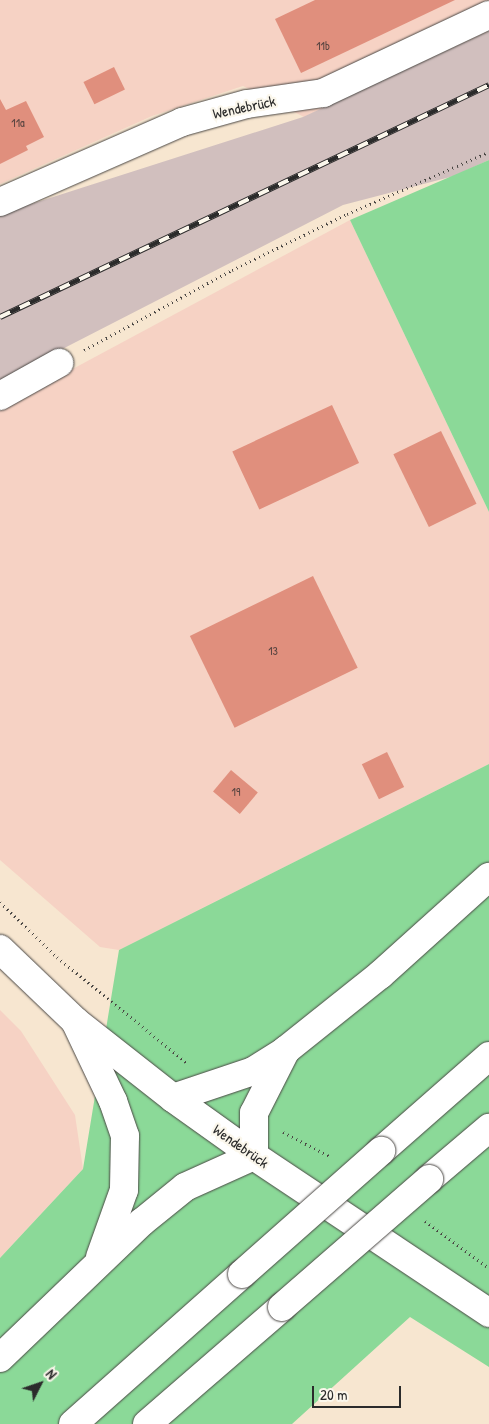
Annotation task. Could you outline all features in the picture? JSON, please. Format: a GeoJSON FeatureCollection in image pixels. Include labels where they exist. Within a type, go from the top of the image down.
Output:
{"type":"FeatureCollection","features":[{"type":"Feature","properties":{"kind":"main road","name":"Wendebrück"},"geometry":{"type":"LineString","coordinates":[[0,202],[182,122],[247,104],[323,93],[489,15]]}},
{"type":"Feature","properties":{"kind":"main road"},"geometry":{"type":"LineString","coordinates":[[0,396],[59,363]]}},
{"type":"Feature","properties":{"kind":"main road"},"geometry":{"type":"LineString","coordinates":[[173,1098],[253,1071],[286,1050],[380,975],[489,877]]}},
{"type":"Feature","properties":{"kind":"main road","name":"Wendebrück"},"geometry":{"type":"LineString","coordinates":[[3,958],[75,1020],[173,1098],[254,1156],[489,1313]]}},
{"type":"Feature","properties":{"kind":"main road"},"geometry":{"type":"LineString","coordinates":[[75,1020],[113,1100],[125,1136],[124,1190],[97,1263]]}},
{"type":"Feature","properties":{"kind":"main road"},"geometry":{"type":"LineString","coordinates":[[0,1358],[97,1263],[186,1187],[254,1156],[254,1113],[286,1050]]}},
{"type":"Feature","properties":{"kind":"main road"},"geometry":{"type":"LineString","coordinates":[[73,1424],[489,1056]]}},
{"type":"Feature","properties":{"kind":"main road"},"geometry":{"type":"LineString","coordinates":[[147,1424],[489,1128]]}},
{"type":"Feature","properties":{"kind":"path"},"geometry":{"type":"LineString","coordinates":[[59,363],[241,266],[347,214],[489,152]]}},
{"type":"Feature","properties":{"kind":"shaded area"},"geometry":{"type":"Polygon","coordinates":[[[0,0],[489,0],[489,31],[304,117],[243,86],[152,116],[0,184],[0,0]]]}},
{"type":"Feature","properties":{"kind":"shaded area"},"geometry":{"type":"Polygon","coordinates":[[[489,31],[489,160],[454,176],[343,205],[0,381],[0,214],[303,117],[489,31]]]}},
{"type":"Feature","properties":{"kind":"shaded area"},"geometry":{"type":"Polygon","coordinates":[[[350,220],[489,512],[489,764],[119,950],[100,947],[0,860],[0,408],[350,220]]]}},
{"type":"Feature","properties":{"kind":"shaded area"},"geometry":{"type":"Polygon","coordinates":[[[0,1010],[21,1031],[75,1115],[83,1169],[0,1258],[0,1010]]]}},
{"type":"Feature","properties":{"kind":"green space"},"geometry":{"type":"Polygon","coordinates":[[[489,160],[489,512],[350,220],[489,160]]]}},
{"type":"Feature","properties":{"kind":"green space"},"geometry":{"type":"Polygon","coordinates":[[[489,764],[489,1367],[410,1317],[292,1424],[0,1424],[0,1258],[83,1169],[119,950],[489,764]]]}},
{"type":"Feature","properties":{"kind":"building"},"geometry":{"type":"Polygon","coordinates":[[[315,0],[455,0],[301,73],[275,19],[315,0]]]}},
{"type":"Feature","properties":{"kind":"building"},"geometry":{"type":"Polygon","coordinates":[[[114,67],[125,89],[94,104],[83,82],[114,67]]]}},
{"type":"Feature","properties":{"kind":"building"},"geometry":{"type":"Polygon","coordinates":[[[0,99],[6,110],[26,101],[44,137],[26,146],[28,150],[0,164],[0,99]]]}},
{"type":"Feature","properties":{"kind":"building"},"geometry":{"type":"Polygon","coordinates":[[[332,405],[359,463],[259,509],[232,451],[332,405]]]}},
{"type":"Feature","properties":{"kind":"building"},"geometry":{"type":"Polygon","coordinates":[[[441,431],[477,504],[429,527],[393,454],[441,431]]]}},
{"type":"Feature","properties":{"kind":"building"},"geometry":{"type":"Polygon","coordinates":[[[313,576],[358,668],[235,728],[190,636],[313,576]]]}},
{"type":"Feature","properties":{"kind":"building"},"geometry":{"type":"Polygon","coordinates":[[[387,752],[404,787],[379,799],[362,764],[387,752]]]}},
{"type":"Feature","properties":{"kind":"building"},"geometry":{"type":"Polygon","coordinates":[[[231,770],[258,792],[240,814],[213,791],[231,770]]]}},
{"type":"Feature","properties":{"kind":"railway"},"geometry":{"type":"LineString","coordinates":[[0,317],[489,85]]}}]}
